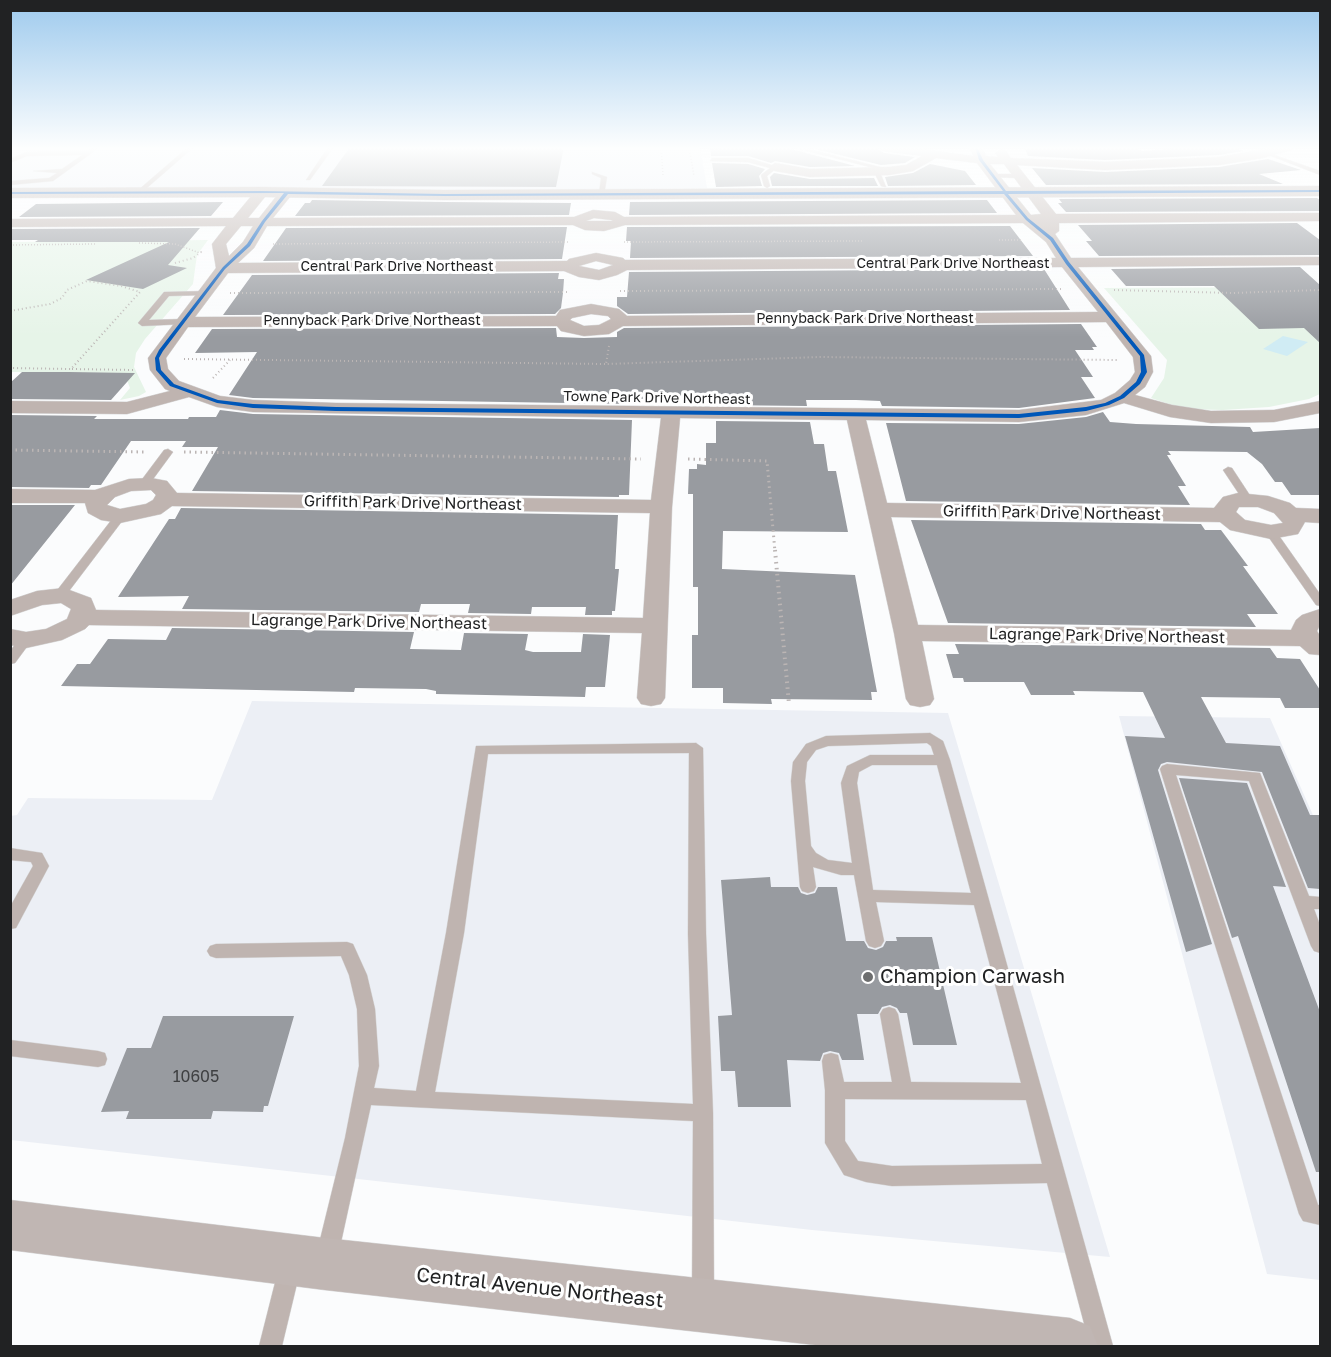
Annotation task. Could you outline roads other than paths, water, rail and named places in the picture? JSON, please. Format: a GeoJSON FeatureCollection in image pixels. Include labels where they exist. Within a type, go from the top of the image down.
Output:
{"type":"FeatureCollection","features":[{"type":"Feature","properties":{"kind":"main road","name":"Central Avenue Northeast"},"geometry":{"type":"LineString","coordinates":[[10,1225],[308,1262],[703,1306],[824,1333],[1070,1347]]}},
{"type":"Feature","properties":{"kind":"street"},"geometry":{"type":"LineString","coordinates":[[224,268],[219,244],[247,210]]}},
{"type":"Feature","properties":{"kind":"street","name":"Towne Park Drive Northeast"},"geometry":{"type":"LineString","coordinates":[[272,210],[249,245],[224,268],[213,293],[183,321],[160,351],[157,364],[159,370],[172,385],[218,401],[289,408],[1037,416],[1086,409],[1107,404],[1122,397],[1138,383],[1144,372],[1144,364],[1137,348],[1067,263],[1052,238],[1027,219],[1020,210]]}},
{"type":"Feature","properties":{"kind":"street"},"geometry":{"type":"LineString","coordinates":[[1045,210],[1052,219],[1052,238]]}},
{"type":"Feature","properties":{"kind":"street"},"geometry":{"type":"LineString","coordinates":[[10,223],[577,221],[583,216],[599,214],[615,216],[621,221],[1320,217]]}},
{"type":"Feature","properties":{"kind":"street","name":"Central Park Drive Northeast"},"geometry":{"type":"LineString","coordinates":[[224,268],[569,266],[578,260],[596,257],[614,260],[621,266],[1320,261]]}},
{"type":"Feature","properties":{"kind":"street","name":"Pennyback Park Drive Northeast"},"geometry":{"type":"LineString","coordinates":[[183,321],[561,321],[566,314],[591,309],[613,312],[620,318],[620,321],[1111,317]]}},
{"type":"Feature","properties":{"kind":"street"},"geometry":{"type":"LineString","coordinates":[[10,407],[127,408],[187,392]]}},
{"type":"Feature","properties":{"kind":"street"},"geometry":{"type":"LineString","coordinates":[[1122,397],[1170,411],[1210,417],[1274,416],[1320,406]]}},
{"type":"Feature","properties":{"kind":"street"},"geometry":{"type":"LineString","coordinates":[[651,698],[660,507],[668,459],[671,412]]}},
{"type":"Feature","properties":{"kind":"street"},"geometry":{"type":"LineString","coordinates":[[855,414],[879,510],[920,699]]}},
{"type":"Feature","properties":{"kind":"street"},"geometry":{"type":"LineString","coordinates":[[120,516],[101,512],[96,508],[100,497],[117,488],[144,484],[165,489],[166,499]]}},
{"type":"Feature","properties":{"kind":"street"},"geometry":{"type":"LineString","coordinates":[[10,496],[100,497]]}},
{"type":"Feature","properties":{"kind":"street","name":"Griffith Park Drive Northeast"},"geometry":{"type":"LineString","coordinates":[[120,516],[153,509],[166,499],[660,507]]}},
{"type":"Feature","properties":{"kind":"street"},"geometry":{"type":"LineString","coordinates":[[1225,515],[1224,510],[1230,502],[1248,500],[1271,504],[1291,515],[1320,516]]}},
{"type":"Feature","properties":{"kind":"street","name":"Griffith Park Drive Northeast"},"geometry":{"type":"LineString","coordinates":[[879,510],[1225,515],[1248,529],[1271,532]]}},
{"type":"Feature","properties":{"kind":"street"},"geometry":{"type":"LineString","coordinates":[[1271,532],[1290,529],[1294,524],[1291,515]]}},
{"type":"Feature","properties":{"kind":"street"},"geometry":{"type":"LineString","coordinates":[[10,609],[37,598],[58,596],[75,598],[82,603],[84,609],[82,617],[76,624],[59,633],[16,645]]}},
{"type":"Feature","properties":{"kind":"street","name":"Lagrange Park Drive Northeast"},"geometry":{"type":"LineString","coordinates":[[82,617],[655,626]]}},
{"type":"Feature","properties":{"kind":"street","name":"Lagrange Park Drive Northeast"},"geometry":{"type":"LineString","coordinates":[[907,633],[1316,635]]}},
{"type":"Feature","properties":{"kind":"lane"},"geometry":{"type":"LineString","coordinates":[[183,321],[142,323],[167,294],[213,293]]}},
{"type":"Feature","properties":{"kind":"lane"},"geometry":{"type":"LineString","coordinates":[[144,484],[168,452]]}},
{"type":"Feature","properties":{"kind":"lane"},"geometry":{"type":"LineString","coordinates":[[1228,470],[1248,500]]}},
{"type":"Feature","properties":{"kind":"lane"},"geometry":{"type":"LineString","coordinates":[[58,596],[120,516]]}},
{"type":"Feature","properties":{"kind":"lane"},"geometry":{"type":"LineString","coordinates":[[1271,532],[1320,602]]}},
{"type":"Feature","properties":{"kind":"lane"},"geometry":{"type":"LineString","coordinates":[[808,887],[798,768],[811,747],[826,741],[930,738],[941,752],[1102,1347]]}},
{"type":"Feature","properties":{"kind":"lane"},"geometry":{"type":"LineString","coordinates":[[424,1100],[455,933],[480,749],[696,748],[697,934],[703,1113],[703,1306]]}},
{"type":"Feature","properties":{"kind":"lane"},"geometry":{"type":"LineString","coordinates":[[875,941],[861,869],[849,783],[852,770],[870,760],[941,752]]}},
{"type":"Feature","properties":{"kind":"lane"},"geometry":{"type":"LineString","coordinates":[[1320,946],[1312,902],[1255,777],[1167,769],[1310,1214],[1320,1215]]}},
{"type":"Feature","properties":{"kind":"lane"},"geometry":{"type":"LineString","coordinates":[[803,847],[810,857],[823,865],[841,869],[861,869]]}},
{"type":"Feature","properties":{"kind":"lane"},"geometry":{"type":"LineString","coordinates":[[10,854],[36,857],[41,866],[10,923]]}},
{"type":"Feature","properties":{"kind":"lane"},"geometry":{"type":"LineString","coordinates":[[867,896],[981,899]]}},
{"type":"Feature","properties":{"kind":"lane"},"geometry":{"type":"LineString","coordinates":[[216,951],[347,949],[366,1009],[369,1066],[364,1096],[308,1262],[270,1347]]}},
{"type":"Feature","properties":{"kind":"lane"},"geometry":{"type":"LineString","coordinates":[[889,1014],[903,1089]]}},
{"type":"Feature","properties":{"kind":"lane"},"geometry":{"type":"LineString","coordinates":[[10,1048],[98,1059]]}},
{"type":"Feature","properties":{"kind":"lane"},"geometry":{"type":"LineString","coordinates":[[831,1061],[835,1090],[835,1143],[851,1168],[866,1173],[892,1176],[1055,1173]]}},
{"type":"Feature","properties":{"kind":"lane"},"geometry":{"type":"LineString","coordinates":[[835,1090],[1033,1092]]}},
{"type":"Feature","properties":{"kind":"lane"},"geometry":{"type":"LineString","coordinates":[[364,1096],[703,1113]]}},
{"type":"Feature","properties":{"kind":"water"},"geometry":{"type":"Polygon","coordinates":[[[1283,336],[1308,342],[1287,356],[1263,349],[1283,336]]]}},
{"type":"Feature","properties":{"kind":"place","name":"Champion Carwash"},"geometry":{"type":"Point","coordinates":[868,977]}}]}
